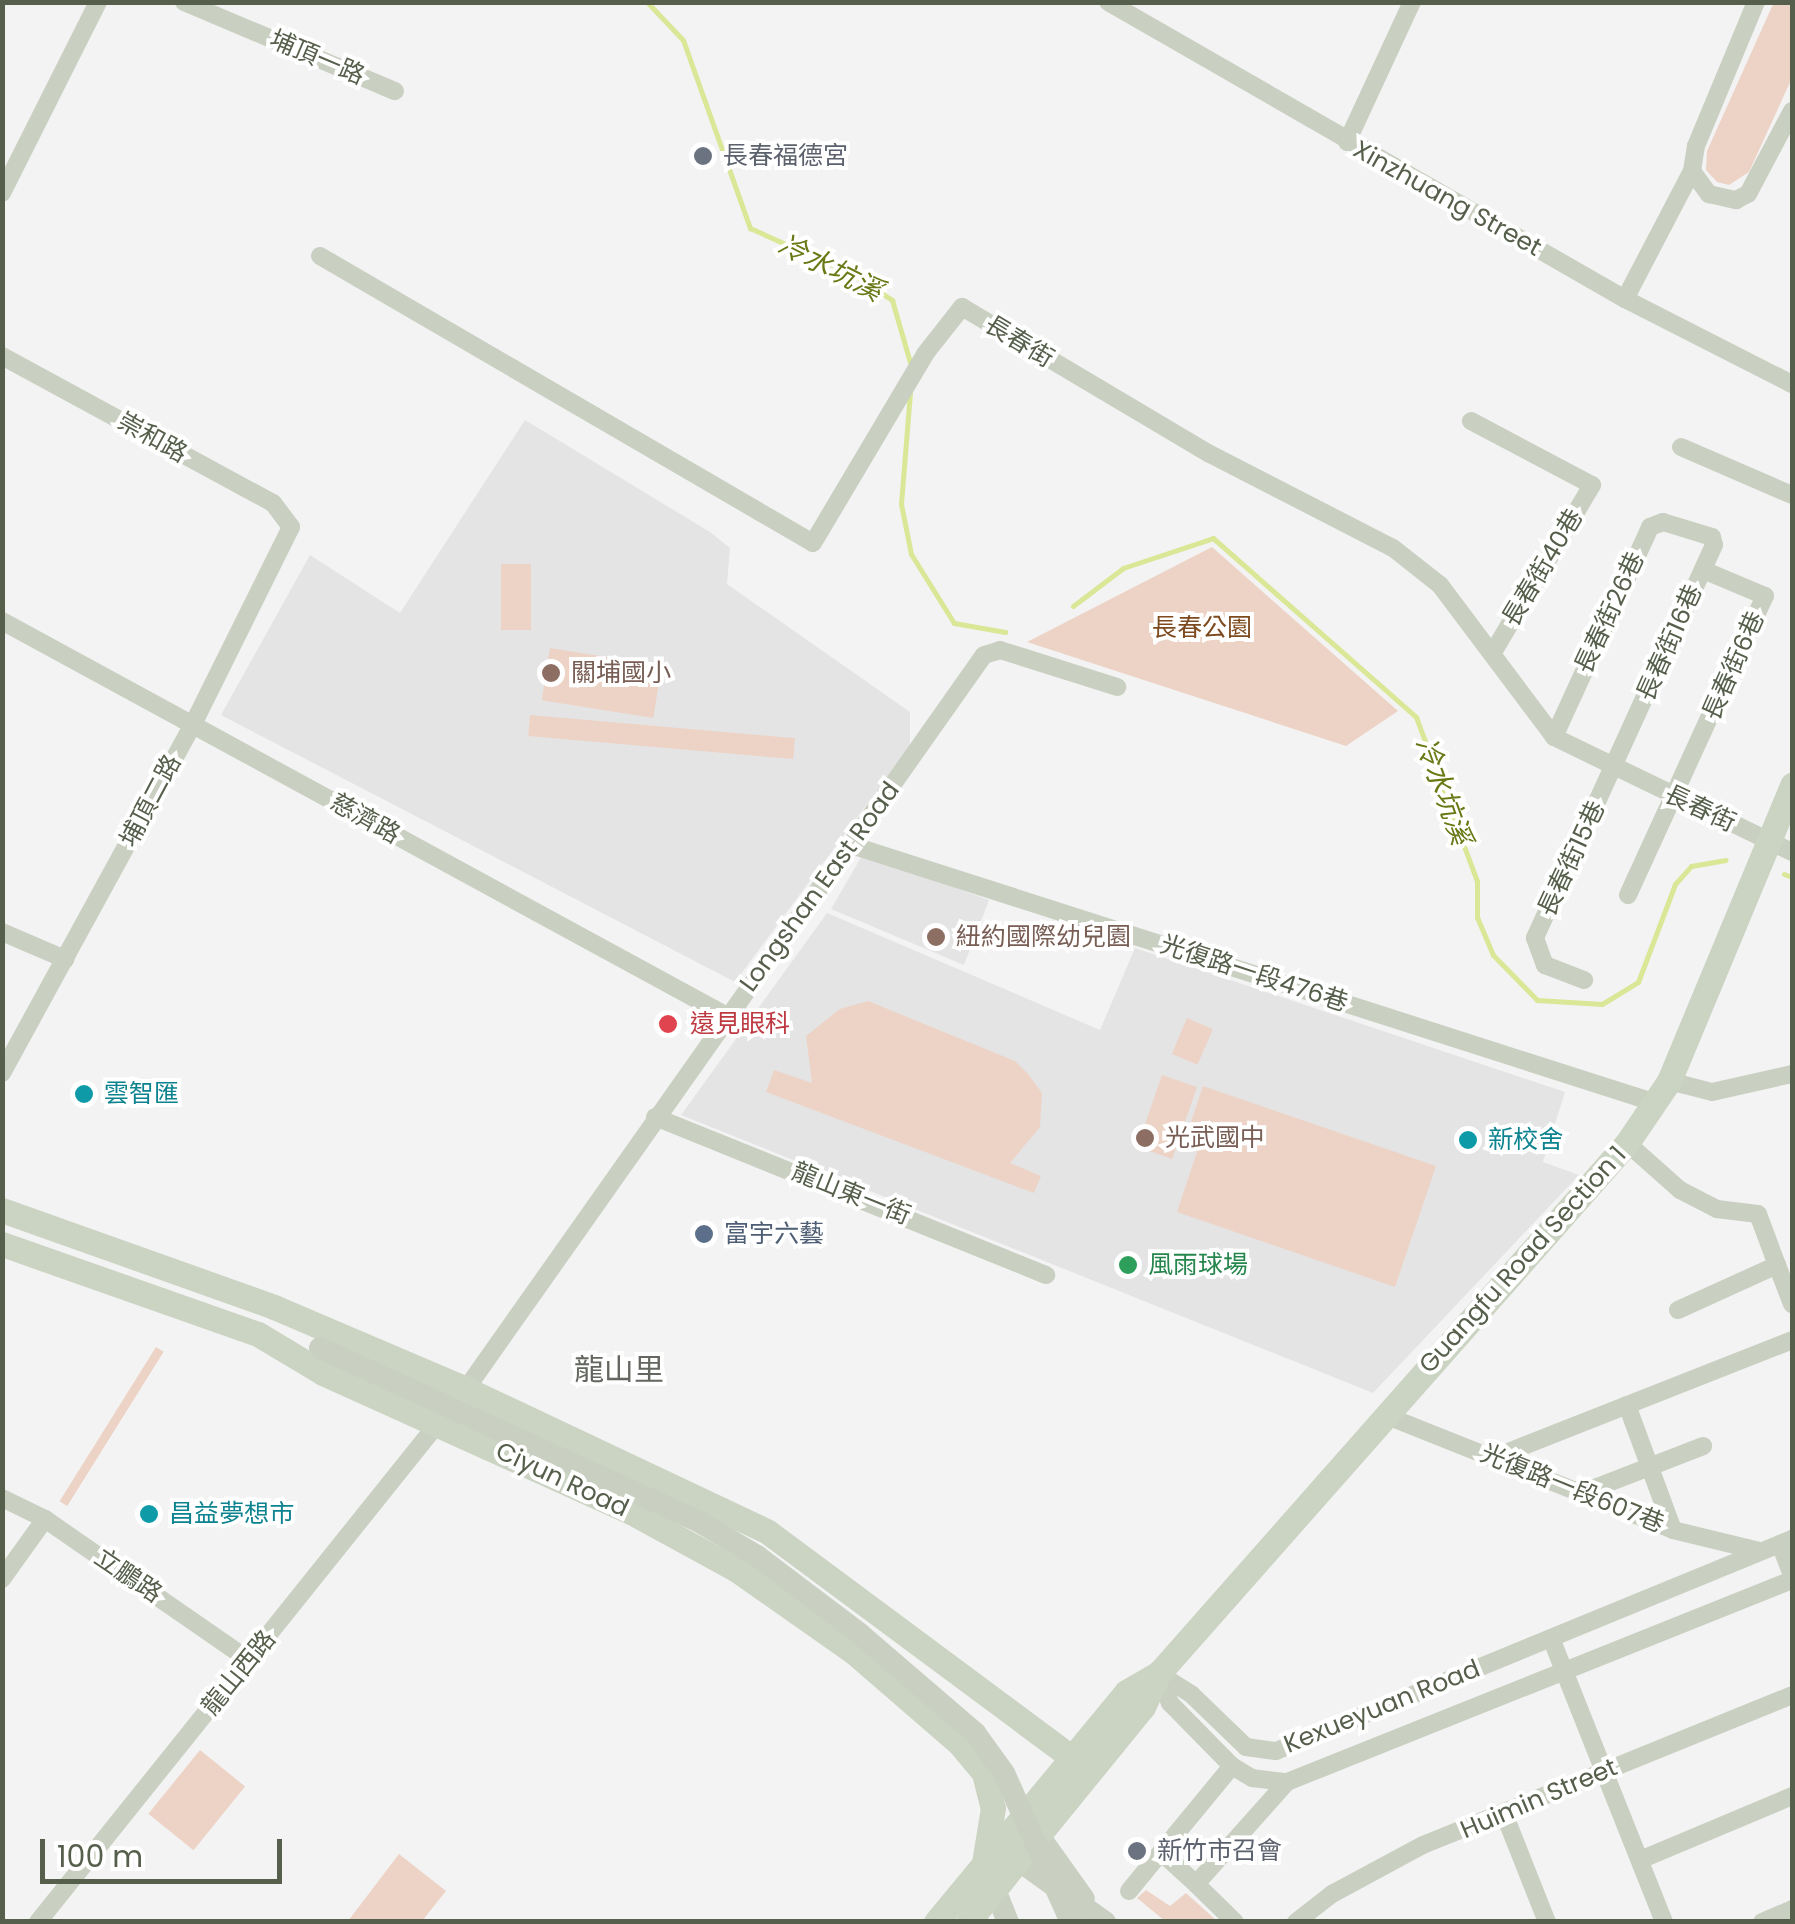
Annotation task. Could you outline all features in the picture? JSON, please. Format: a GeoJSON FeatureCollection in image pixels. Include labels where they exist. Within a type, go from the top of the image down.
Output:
{"type":"FeatureCollection","features":[{"type":"Feature","properties":{"kind":"main road","name":"Guangfu Road Section 1"},"geometry":{"type":"LineString","coordinates":[[968,1922],[1143,1706],[1158,1674],[1627,1143],[1662,1092],[1781,846],[1792,785]]}},
{"type":"Feature","properties":{"kind":"main road","name":"Ciyun Road"},"geometry":{"type":"LineString","coordinates":[[2,1210],[274,1307],[466,1389],[768,1532],[1072,1757]]}},
{"type":"Feature","properties":{"kind":"main road","name":"Ciyun Road"},"geometry":{"type":"LineString","coordinates":[[2,1244],[258,1334],[323,1373],[618,1506],[737,1570],[936,1719],[984,1773],[993,1808],[984,1863]]}},
{"type":"Feature","properties":{"kind":"main road"},"geometry":{"type":"LineString","coordinates":[[274,1307],[320,1348]]}},
{"type":"Feature","properties":{"kind":"main road"},"geometry":{"type":"LineString","coordinates":[[258,1334],[320,1348]]}},
{"type":"Feature","properties":{"kind":"main road","name":"Guangfu Road Section 1"},"geometry":{"type":"LineString","coordinates":[[936,1922],[1126,1692],[1158,1674]]}},
{"type":"Feature","properties":{"kind":"street"},"geometry":{"type":"LineString","coordinates":[[2,193],[98,2]]}},
{"type":"Feature","properties":{"kind":"street","name":"埔頂一路"},"geometry":{"type":"LineString","coordinates":[[184,2],[395,90]]}},
{"type":"Feature","properties":{"kind":"street","name":"Xinzhuang Street"},"geometry":{"type":"LineString","coordinates":[[1108,2],[1625,299],[1792,384]]}},
{"type":"Feature","properties":{"kind":"street"},"geometry":{"type":"LineString","coordinates":[[1347,142],[1412,2]]}},
{"type":"Feature","properties":{"kind":"street"},"geometry":{"type":"LineString","coordinates":[[1625,299],[1692,171],[1696,146],[1756,2]]}},
{"type":"Feature","properties":{"kind":"street"},"geometry":{"type":"LineString","coordinates":[[1692,171],[1710,194],[1736,200],[1748,194],[1792,110]]}},
{"type":"Feature","properties":{"kind":"street","name":"長春街"},"geometry":{"type":"LineString","coordinates":[[320,256],[813,543],[901,393],[962,307],[1210,454],[1394,548],[1440,585],[1494,651],[1554,737],[1613,770],[1781,846]]}},
{"type":"Feature","properties":{"kind":"street","name":"崇和路"},"geometry":{"type":"LineString","coordinates":[[2,356],[273,503],[291,527]]}},
{"type":"Feature","properties":{"kind":"street","name":"長春街40巷"},"geometry":{"type":"LineString","coordinates":[[1471,421],[1592,485],[1494,651]]}},
{"type":"Feature","properties":{"kind":"street"},"geometry":{"type":"LineString","coordinates":[[1681,447],[1792,495]]}},
{"type":"Feature","properties":{"kind":"street","name":"長春街26巷"},"geometry":{"type":"LineString","coordinates":[[1554,737],[1650,527],[1662,522],[1689,529]]}},
{"type":"Feature","properties":{"kind":"street","name":"埔頂二路"},"geometry":{"type":"LineString","coordinates":[[2,1073],[192,726],[291,527]]}},
{"type":"Feature","properties":{"kind":"street","name":"長春街16巷"},"geometry":{"type":"LineString","coordinates":[[1613,770],[1703,570],[1712,536],[1689,529]]}},
{"type":"Feature","properties":{"kind":"street","name":"長春街6巷"},"geometry":{"type":"LineString","coordinates":[[1675,797],[1765,596],[1703,570]]}},
{"type":"Feature","properties":{"kind":"street","name":"慈濟路"},"geometry":{"type":"LineString","coordinates":[[2,621],[728,1016]]}},
{"type":"Feature","properties":{"kind":"street","name":"Longshan East Road"},"geometry":{"type":"LineString","coordinates":[[466,1389],[984,655],[1013,654],[1117,687]]}},
{"type":"Feature","properties":{"kind":"street","name":"長春街15巷"},"geometry":{"type":"LineString","coordinates":[[1584,980],[1545,964],[1535,938],[1613,770]]}},
{"type":"Feature","properties":{"kind":"street"},"geometry":{"type":"LineString","coordinates":[[1628,895],[1675,797]]}},
{"type":"Feature","properties":{"kind":"street","name":"光復路一段476巷"},"geometry":{"type":"LineString","coordinates":[[852,845],[1662,1092],[1712,1092],[1792,1074]]}},
{"type":"Feature","properties":{"kind":"street"},"geometry":{"type":"LineString","coordinates":[[2,932],[65,959]]}},
{"type":"Feature","properties":{"kind":"street","name":"龍山東一街"},"geometry":{"type":"LineString","coordinates":[[655,1117],[1046,1275]]}},
{"type":"Feature","properties":{"kind":"street"},"geometry":{"type":"LineString","coordinates":[[1627,1143],[1680,1190],[1717,1209],[1758,1214],[1792,1304]]}},
{"type":"Feature","properties":{"kind":"street"},"geometry":{"type":"LineString","coordinates":[[1678,1310],[1777,1265]]}},
{"type":"Feature","properties":{"kind":"street"},"geometry":{"type":"LineString","coordinates":[[1493,1458],[1792,1340]]}},
{"type":"Feature","properties":{"kind":"street"},"geometry":{"type":"LineString","coordinates":[[320,1348],[698,1521],[860,1634],[976,1733],[1004,1773],[1071,1922]]}},
{"type":"Feature","properties":{"kind":"street"},"geometry":{"type":"LineString","coordinates":[[1627,1405],[1673,1530]]}},
{"type":"Feature","properties":{"kind":"street","name":"光復路一段607巷"},"geometry":{"type":"LineString","coordinates":[[1387,1416],[1673,1530],[1760,1552]]}},
{"type":"Feature","properties":{"kind":"street","name":"龍山西路"},"geometry":{"type":"LineString","coordinates":[[38,1922],[438,1423]]}},
{"type":"Feature","properties":{"kind":"street"},"geometry":{"type":"LineString","coordinates":[[1582,1494],[1703,1446]]}},
{"type":"Feature","properties":{"kind":"street"},"geometry":{"type":"LineString","coordinates":[[618,1506],[633,1470]]}},
{"type":"Feature","properties":{"kind":"street","name":"立鵬路"},"geometry":{"type":"LineString","coordinates":[[2,1498],[45,1519],[249,1660]]}},
{"type":"Feature","properties":{"kind":"street"},"geometry":{"type":"LineString","coordinates":[[2,1579],[45,1519]]}},
{"type":"Feature","properties":{"kind":"street"},"geometry":{"type":"LineString","coordinates":[[1786,1541],[1792,1578]]}},
{"type":"Feature","properties":{"kind":"street","name":"Kexueyuan Road"},"geometry":{"type":"LineString","coordinates":[[1158,1674],[1192,1694],[1246,1747],[1276,1751],[1786,1541]]}},
{"type":"Feature","properties":{"kind":"street","name":"Kexueyuan Road"},"geometry":{"type":"LineString","coordinates":[[1158,1674],[1170,1703],[1232,1766],[1252,1778],[1286,1782],[1792,1578]]}},
{"type":"Feature","properties":{"kind":"street"},"geometry":{"type":"LineString","coordinates":[[1552,1638],[1664,1922]]}},
{"type":"Feature","properties":{"kind":"street","name":"Huimin Street"},"geometry":{"type":"LineString","coordinates":[[1296,1922],[1332,1894],[1423,1845],[1505,1816],[1792,1695]]}},
{"type":"Feature","properties":{"kind":"street"},"geometry":{"type":"LineString","coordinates":[[1129,1891],[1232,1766]]}},
{"type":"Feature","properties":{"kind":"street"},"geometry":{"type":"LineString","coordinates":[[1196,1884],[1286,1782]]}},
{"type":"Feature","properties":{"kind":"street"},"geometry":{"type":"LineString","coordinates":[[1640,1860],[1792,1796]]}},
{"type":"Feature","properties":{"kind":"street"},"geometry":{"type":"LineString","coordinates":[[1505,1816],[1546,1922]]}},
{"type":"Feature","properties":{"kind":"street"},"geometry":{"type":"LineString","coordinates":[[1038,1834],[1081,1896],[1107,1922]]}},
{"type":"Feature","properties":{"kind":"street"},"geometry":{"type":"LineString","coordinates":[[1160,1852],[1235,1922]]}},
{"type":"Feature","properties":{"kind":"street"},"geometry":{"type":"LineString","coordinates":[[1008,1922],[984,1863],[1018,1860],[1107,1922]]}},
{"type":"Feature","properties":{"kind":"street"},"geometry":{"type":"LineString","coordinates":[[1762,1922],[1792,1909]]}},
{"type":"Feature","properties":{"kind":"shaded area","name":"關埔國小"},"geometry":{"type":"Polygon","coordinates":[[[525,420],[710,532],[730,548],[727,584],[910,712],[910,746],[735,982],[221,715],[310,555],[400,613],[525,420]]]}},
{"type":"Feature","properties":{"kind":"shaded area","name":"紐約國際幼兒園"},"geometry":{"type":"Polygon","coordinates":[[[863,854],[989,900],[964,965],[831,909],[863,854]]]}},
{"type":"Feature","properties":{"kind":"shaded area","name":"光武國中"},"geometry":{"type":"Polygon","coordinates":[[[827,913],[1100,1030],[1135,948],[1565,1092],[1543,1162],[1579,1175],[1373,1393],[681,1115],[827,913]]]}},
{"type":"Feature","properties":{"kind":"green space"},"geometry":{"type":"Polygon","coordinates":[[[1774,2],[1792,3],[1792,78],[1749,172],[1729,185],[1717,182],[1706,170],[1707,151],[1774,2]]]}},
{"type":"Feature","properties":{"kind":"green space","name":"長春公園"},"geometry":{"type":"Polygon","coordinates":[[[1212,547],[1398,711],[1346,746],[1027,642],[1212,547]]]}},
{"type":"Feature","properties":{"kind":"green space"},"geometry":{"type":"Polygon","coordinates":[[[501,564],[531,564],[531,630],[501,630],[501,564]]]}},
{"type":"Feature","properties":{"kind":"green space"},"geometry":{"type":"Polygon","coordinates":[[[550,648],[662,666],[653,718],[542,700],[550,648]]]}},
{"type":"Feature","properties":{"kind":"green space"},"geometry":{"type":"Polygon","coordinates":[[[530,715],[795,738],[793,759],[528,736],[530,715]]]}},
{"type":"Feature","properties":{"kind":"green space"},"geometry":{"type":"Polygon","coordinates":[[[868,1001],[1015,1061],[1028,1074],[1042,1093],[1040,1127],[1010,1163],[1041,1176],[1034,1193],[766,1092],[774,1070],[812,1083],[806,1036],[840,1009],[868,1001]]]}},
{"type":"Feature","properties":{"kind":"green space"},"geometry":{"type":"Polygon","coordinates":[[[1187,1018],[1213,1029],[1198,1065],[1172,1054],[1187,1018]]]}},
{"type":"Feature","properties":{"kind":"green space"},"geometry":{"type":"Polygon","coordinates":[[[1162,1075],[1197,1087],[1172,1159],[1137,1147],[1162,1075]]]}},
{"type":"Feature","properties":{"kind":"green space"},"geometry":{"type":"Polygon","coordinates":[[[1203,1086],[1436,1166],[1395,1287],[1177,1212],[1202,1137],[1188,1131],[1203,1086]]]}},
{"type":"Feature","properties":{"kind":"green space"},"geometry":{"type":"Polygon","coordinates":[[[156,1347],[164,1352],[67,1506],[60,1501],[156,1347]]]}},
{"type":"Feature","properties":{"kind":"green space"},"geometry":{"type":"Polygon","coordinates":[[[200,1750],[245,1787],[193,1850],[148,1814],[200,1750]]]}},
{"type":"Feature","properties":{"kind":"green space"},"geometry":{"type":"Polygon","coordinates":[[[399,1854],[446,1891],[422,1921],[348,1921],[399,1854]]]}},
{"type":"Feature","properties":{"kind":"green space"},"geometry":{"type":"Polygon","coordinates":[[[1146,1890],[1170,1906],[1186,1893],[1217,1921],[1165,1921],[1137,1898],[1146,1890]]]}},
{"type":"Feature","properties":{"kind":"waterway","name":"冷水坑溪"},"geometry":{"type":"LineString","coordinates":[[647,2],[683,40],[750,228],[852,274],[892,300],[911,366]]}},
{"type":"Feature","properties":{"kind":"waterway","name":"冷水坑溪"},"geometry":{"type":"LineString","coordinates":[[910,392],[901,504],[911,554],[954,623],[1005,632]]}},
{"type":"Feature","properties":{"kind":"waterway","name":"冷水坑溪"},"geometry":{"type":"LineString","coordinates":[[1073,606],[1123,568],[1213,538],[1416,717],[1477,881],[1477,917],[1493,955],[1537,1000],[1602,1004],[1638,982],[1675,884],[1691,866],[1725,860]]}},
{"type":"Feature","properties":{"kind":"waterway","name":"冷水坑溪"},"geometry":{"type":"LineString","coordinates":[[1784,874],[1792,877]]}},
{"type":"Feature","properties":{"kind":"place","name":"長春福德宮"},"geometry":{"type":"Point","coordinates":[703,156]}},
{"type":"Feature","properties":{"kind":"place","name":"關埔國小"},"geometry":{"type":"Point","coordinates":[551,673]}},
{"type":"Feature","properties":{"kind":"place","name":"紐約國際幼兒園"},"geometry":{"type":"Point","coordinates":[936,937]}},
{"type":"Feature","properties":{"kind":"place","name":"遠見眼科"},"geometry":{"type":"Point","coordinates":[668,1024]}},
{"type":"Feature","properties":{"kind":"place","name":"雲智匯"},"geometry":{"type":"Point","coordinates":[84,1094]}},
{"type":"Feature","properties":{"kind":"place","name":"光武國中"},"geometry":{"type":"Point","coordinates":[1145,1138]}},
{"type":"Feature","properties":{"kind":"place","name":"新校舍"},"geometry":{"type":"Point","coordinates":[1468,1140]}},
{"type":"Feature","properties":{"kind":"place","name":"富宇六藝"},"geometry":{"type":"Point","coordinates":[704,1234]}},
{"type":"Feature","properties":{"kind":"place","name":"風雨球場"},"geometry":{"type":"Point","coordinates":[1128,1265]}},
{"type":"Feature","properties":{"kind":"place","name":"昌益夢想市"},"geometry":{"type":"Point","coordinates":[149,1514]}},
{"type":"Feature","properties":{"kind":"place","name":"新竹市召會"},"geometry":{"type":"Point","coordinates":[1137,1851]}},
{"type":"Feature","properties":{"kind":"district","name":"龍山里"},"geometry":{"type":"Point","coordinates":[619,1370]}}]}
